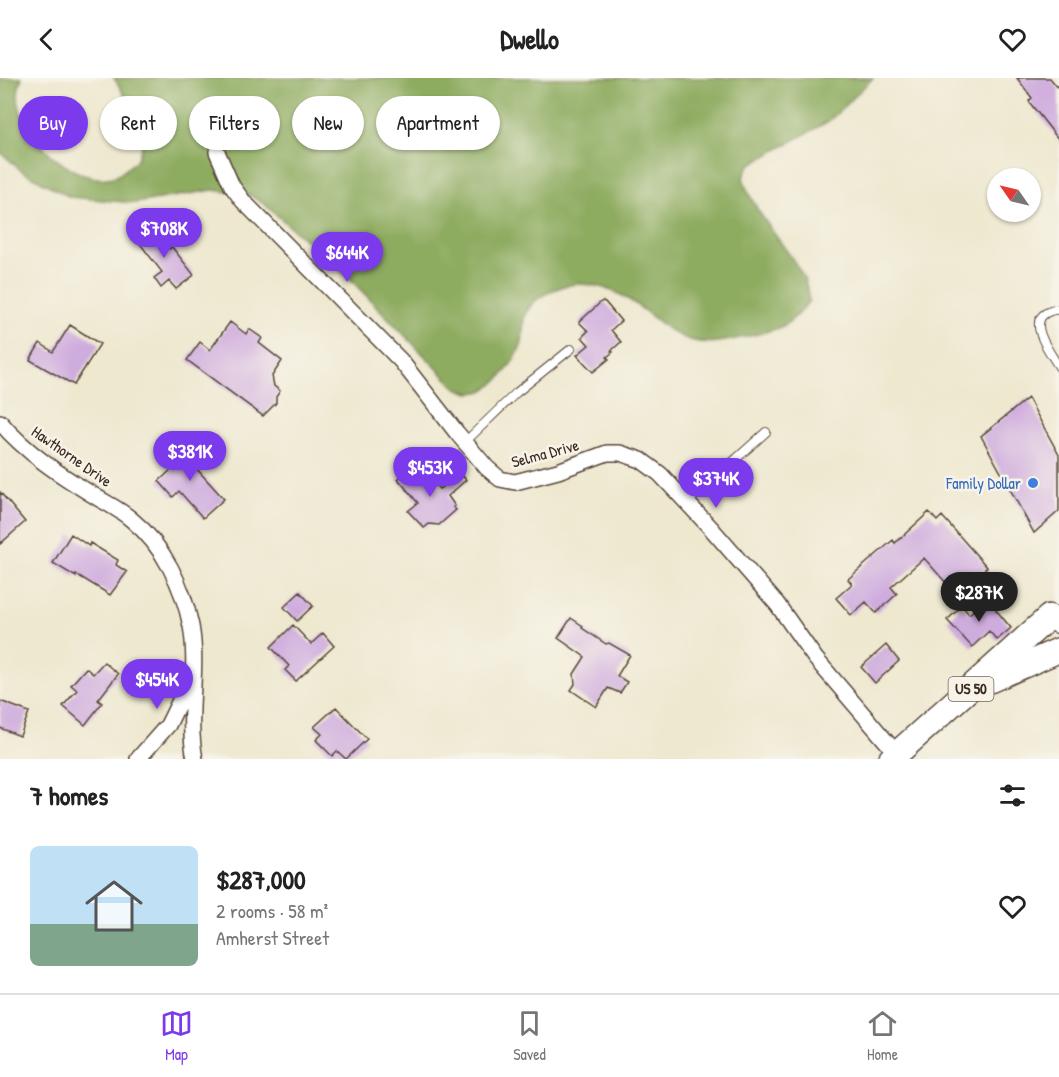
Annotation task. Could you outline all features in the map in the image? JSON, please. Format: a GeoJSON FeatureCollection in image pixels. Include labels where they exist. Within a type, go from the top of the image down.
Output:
{"type":"FeatureCollection","features":[{"type":"Feature","properties":{"kind":"main road","name":"US 50"},"geometry":{"type":"LineString","coordinates":[[894,757],[970,689],[1054,619]]}},
{"type":"Feature","properties":{"kind":"main road","name":"US 50"},"geometry":{"type":"LineString","coordinates":[[970,689],[1059,650]]}},
{"type":"Feature","properties":{"kind":"street","name":"Selma Drive"},"geometry":{"type":"LineString","coordinates":[[217,152],[232,186],[243,201],[401,361],[465,442],[500,479],[509,482],[558,471],[608,453],[630,455],[641,460],[660,474],[777,604],[815,658],[894,757]]}},
{"type":"Feature","properties":{"kind":"street","name":"Hawthorne Drive"},"geometry":{"type":"LineString","coordinates":[[0,422],[29,451],[134,520],[168,563],[186,606],[194,653],[191,720],[195,759]]}},
{"type":"Feature","properties":{"kind":"street","name":"Hawthorne Drive"},"geometry":{"type":"LineString","coordinates":[[138,759],[168,724],[180,705],[192,676]]}},
{"type":"Feature","properties":{"kind":"lane"},"geometry":{"type":"LineString","coordinates":[[1059,310],[1053,309],[1041,315],[1037,323],[1038,330],[1059,367]]}},
{"type":"Feature","properties":{"kind":"lane"},"geometry":{"type":"LineString","coordinates":[[465,442],[516,393],[571,349]]}},
{"type":"Feature","properties":{"kind":"lane"},"geometry":{"type":"LineString","coordinates":[[687,503],[766,432]]}},
{"type":"Feature","properties":{"kind":"green space"},"geometry":{"type":"Polygon","coordinates":[[[0,78],[22,78],[18,96],[18,150],[45,150],[62,164],[81,174],[99,178],[116,176],[122,172],[139,156],[141,150],[177,150],[177,96],[125,96],[114,78],[873,78],[829,121],[749,165],[743,178],[754,203],[805,281],[809,301],[790,322],[769,331],[735,339],[697,342],[676,334],[639,306],[613,291],[594,285],[575,284],[556,289],[532,304],[524,319],[521,346],[512,362],[494,384],[478,392],[470,393],[454,386],[347,276],[264,204],[250,195],[213,190],[135,203],[70,197],[22,171],[0,152],[0,78]]]}},
{"type":"Feature","properties":{"kind":"building"},"geometry":{"type":"Polygon","coordinates":[[[1017,78],[1050,78],[1059,89],[1059,140],[1030,103],[1032,98],[1017,78]]]}},
{"type":"Feature","properties":{"kind":"building"},"geometry":{"type":"Polygon","coordinates":[[[150,224],[169,249],[172,247],[194,275],[176,289],[169,281],[161,288],[154,278],[162,272],[134,236],[150,224]]]}},
{"type":"Feature","properties":{"kind":"building"},"geometry":{"type":"Polygon","coordinates":[[[602,301],[621,321],[611,330],[621,342],[611,351],[613,352],[607,357],[609,359],[593,372],[577,355],[589,345],[582,337],[588,331],[579,322],[602,301]]]}},
{"type":"Feature","properties":{"kind":"building"},"geometry":{"type":"Polygon","coordinates":[[[230,322],[246,334],[249,329],[262,338],[259,343],[282,361],[272,376],[274,386],[280,391],[276,397],[276,403],[263,416],[187,360],[200,342],[210,350],[230,322]]]}},
{"type":"Feature","properties":{"kind":"building"},"geometry":{"type":"Polygon","coordinates":[[[70,325],[100,344],[74,385],[30,360],[40,343],[53,352],[70,325]]]}},
{"type":"Feature","properties":{"kind":"building","name":"Family Dollar"},"geometry":{"type":"Polygon","coordinates":[[[1028,398],[1059,455],[1059,511],[1034,533],[981,436],[1028,398]]]}},
{"type":"Feature","properties":{"kind":"building"},"geometry":{"type":"Polygon","coordinates":[[[180,444],[198,464],[195,467],[224,499],[203,518],[179,491],[173,497],[159,481],[173,468],[164,458],[180,444]]]}},
{"type":"Feature","properties":{"kind":"building"},"geometry":{"type":"Polygon","coordinates":[[[413,466],[424,479],[428,476],[439,489],[463,476],[466,480],[448,496],[456,510],[439,525],[429,524],[424,528],[408,511],[418,503],[398,479],[413,466]]]}},
{"type":"Feature","properties":{"kind":"building"},"geometry":{"type":"Polygon","coordinates":[[[0,492],[25,522],[0,544],[0,492]]]}},
{"type":"Feature","properties":{"kind":"building"},"geometry":{"type":"Polygon","coordinates":[[[929,512],[937,521],[942,516],[987,567],[956,594],[924,558],[891,587],[897,594],[876,613],[866,602],[851,615],[836,598],[852,584],[848,579],[893,540],[895,543],[929,512]]]}},
{"type":"Feature","properties":{"kind":"building"},"geometry":{"type":"Polygon","coordinates":[[[71,534],[118,560],[116,565],[127,572],[110,595],[53,563],[71,534]]]}},
{"type":"Feature","properties":{"kind":"building"},"geometry":{"type":"Polygon","coordinates":[[[300,592],[313,606],[297,621],[284,607],[300,592]]]}},
{"type":"Feature","properties":{"kind":"building"},"geometry":{"type":"Polygon","coordinates":[[[987,599],[1011,628],[997,640],[989,631],[972,647],[947,620],[962,606],[969,614],[987,599]]]}},
{"type":"Feature","properties":{"kind":"building"},"geometry":{"type":"Polygon","coordinates":[[[571,618],[606,644],[609,643],[630,655],[617,676],[627,682],[620,693],[608,688],[596,707],[571,690],[575,684],[574,674],[585,657],[558,638],[571,618]]]}},
{"type":"Feature","properties":{"kind":"building"},"geometry":{"type":"Polygon","coordinates":[[[293,625],[311,644],[323,633],[334,646],[296,681],[285,670],[289,666],[271,647],[293,625]]]}},
{"type":"Feature","properties":{"kind":"building"},"geometry":{"type":"Polygon","coordinates":[[[886,645],[899,661],[875,683],[861,667],[886,645]]]}},
{"type":"Feature","properties":{"kind":"building"},"geometry":{"type":"Polygon","coordinates":[[[104,662],[118,674],[98,700],[102,703],[85,725],[63,706],[77,690],[71,685],[86,668],[93,674],[104,662]]]}},
{"type":"Feature","properties":{"kind":"building"},"geometry":{"type":"Polygon","coordinates":[[[0,701],[29,712],[20,736],[0,728],[0,701]]]}},
{"type":"Feature","properties":{"kind":"building"},"geometry":{"type":"Polygon","coordinates":[[[336,707],[367,739],[346,759],[337,751],[332,756],[316,740],[322,734],[314,727],[336,707]]]}},
{"type":"Feature","properties":{"kind":"place","name":"Family Dollar"},"geometry":{"type":"Point","coordinates":[1033,483]}}]}
